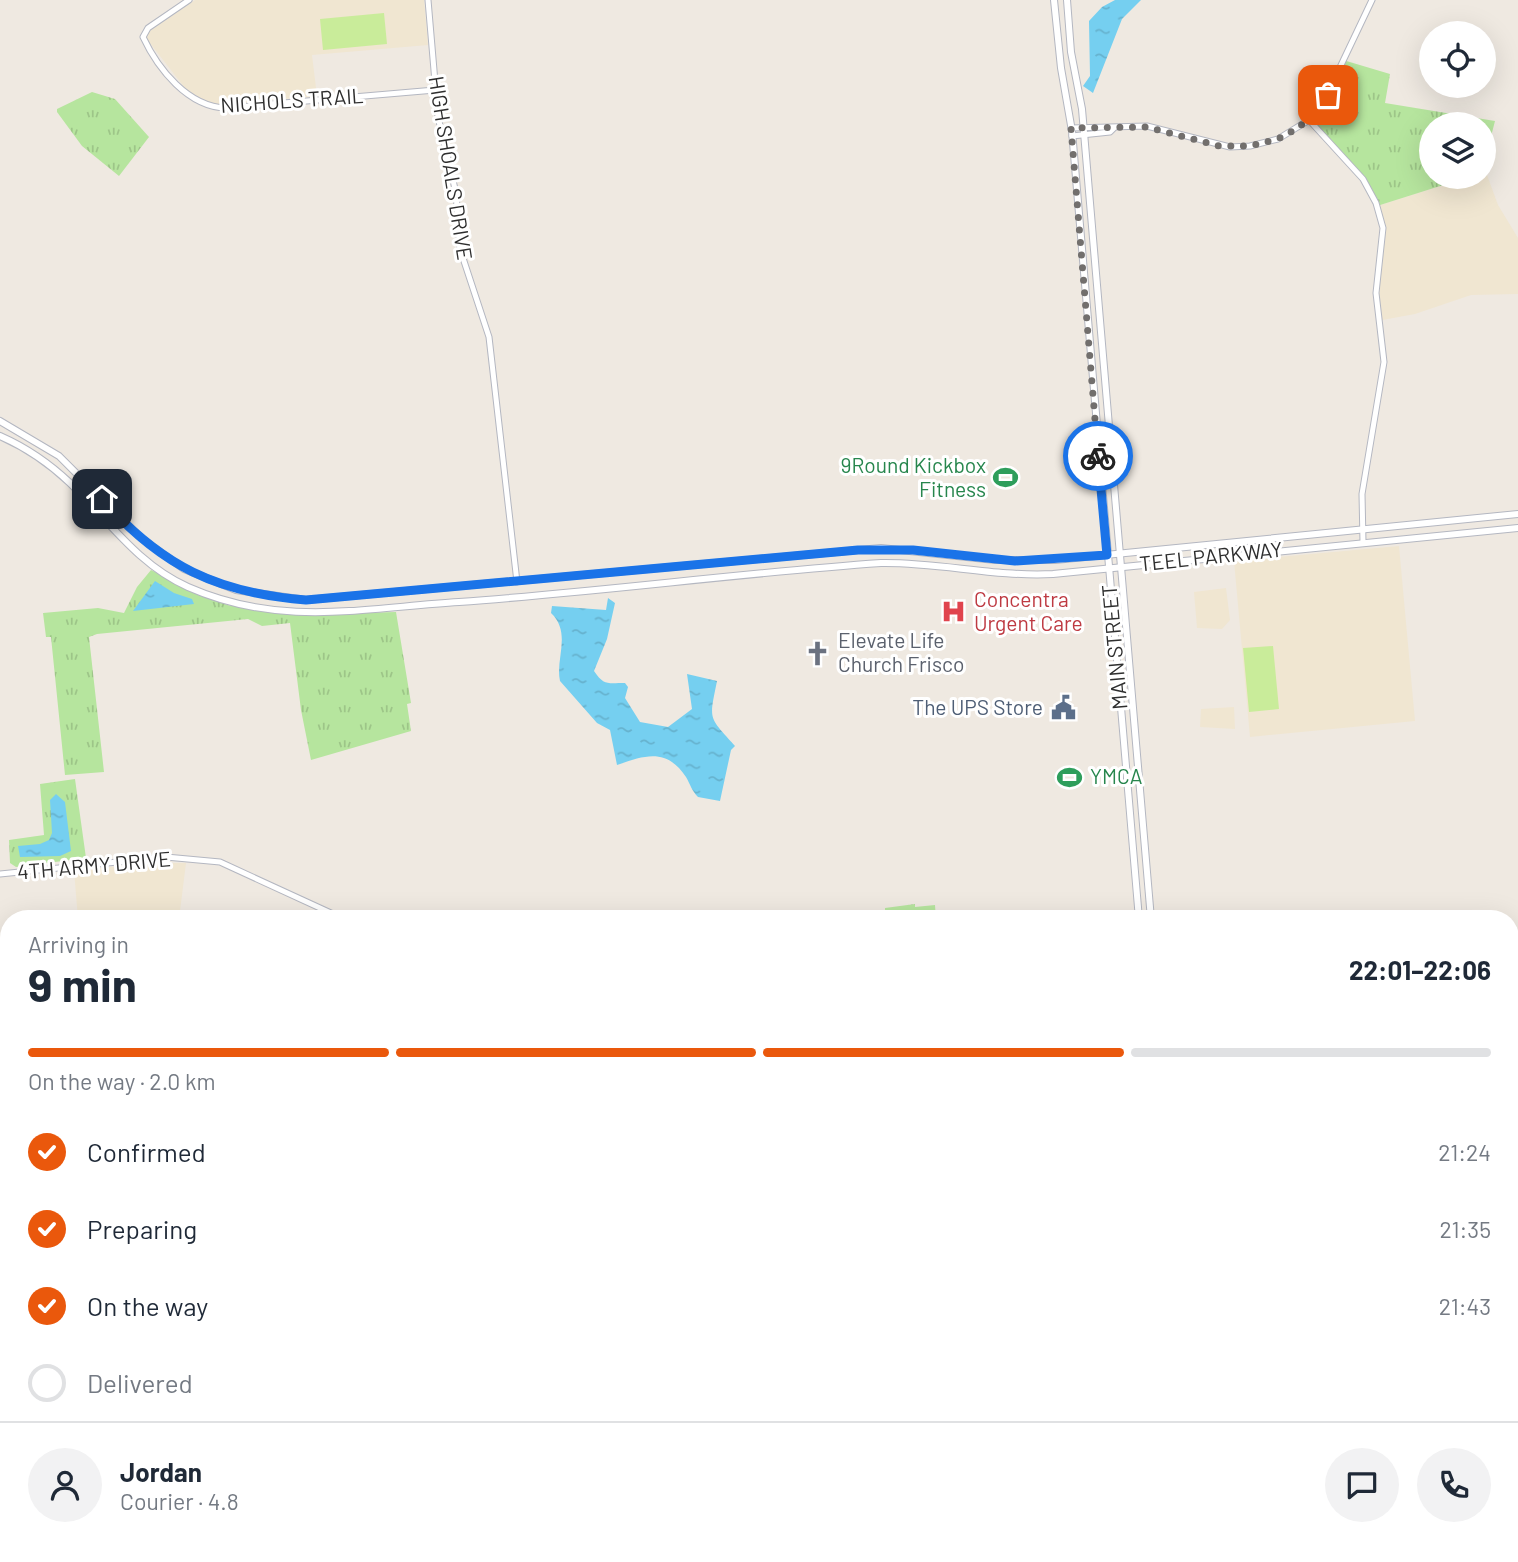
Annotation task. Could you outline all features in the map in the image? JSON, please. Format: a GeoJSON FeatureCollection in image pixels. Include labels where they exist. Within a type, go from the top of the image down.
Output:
{"type":"FeatureCollection","features":[{"type":"Feature","properties":{"kind":"main road","name":"MAIN STREET"},"geometry":{"type":"LineString","coordinates":[[1054,0],[1061,68],[1072,132],[1138,910]]}},
{"type":"Feature","properties":{"kind":"main road","name":"MAIN STREET"},"geometry":{"type":"LineString","coordinates":[[1067,0],[1071,51],[1084,131],[1150,910]]}},
{"type":"Feature","properties":{"kind":"main road"},"geometry":{"type":"LineString","coordinates":[[1091,374],[1104,373]]}},
{"type":"Feature","properties":{"kind":"main road","name":"TEEL PARKWAY"},"geometry":{"type":"LineString","coordinates":[[0,421],[60,456],[141,538],[184,569],[236,590],[306,600],[881,548],[1025,561],[1518,514]]}},
{"type":"Feature","properties":{"kind":"main road","name":"TEEL PARKWAY"},"geometry":{"type":"LineString","coordinates":[[0,436],[37,457],[69,482],[138,553],[171,578],[218,599],[252,608],[306,614],[881,562],[1025,575],[1518,528]]}},
{"type":"Feature","properties":{"kind":"main road"},"geometry":{"type":"LineString","coordinates":[[1098,456],[1112,455]]}},
{"type":"Feature","properties":{"kind":"main road"},"geometry":{"type":"LineString","coordinates":[[1272,539],[1273,551]]}},
{"type":"Feature","properties":{"kind":"main road"},"geometry":{"type":"LineString","coordinates":[[958,570],[959,557]]}},
{"type":"Feature","properties":{"kind":"main road"},"geometry":{"type":"LineString","coordinates":[[772,558],[773,572]]}},
{"type":"Feature","properties":{"kind":"main road"},"geometry":{"type":"LineString","coordinates":[[1025,561],[1025,575]]}},
{"type":"Feature","properties":{"kind":"main road"},"geometry":{"type":"LineString","coordinates":[[627,572],[628,586]]}},
{"type":"Feature","properties":{"kind":"main road"},"geometry":{"type":"LineString","coordinates":[[306,600],[306,614]]}},
{"type":"Feature","properties":{"kind":"main road"},"geometry":{"type":"LineString","coordinates":[[1115,653],[1129,652]]}},
{"type":"Feature","properties":{"kind":"street","name":"NICHOLS TRAIL"},"geometry":{"type":"LineString","coordinates":[[189,0],[143,34],[143,40],[182,91],[195,102],[214,108],[435,90]]}},
{"type":"Feature","properties":{"kind":"street","name":"HIGH SHOALS DRIVE"},"geometry":{"type":"LineString","coordinates":[[428,0],[438,117],[456,193],[460,249],[489,337],[517,583]]}},
{"type":"Feature","properties":{"kind":"street"},"geometry":{"type":"LineString","coordinates":[[1072,132],[1110,132],[1114,128],[1147,127],[1219,146],[1239,147],[1278,139],[1309,120],[1328,95],[1373,0]]}},
{"type":"Feature","properties":{"kind":"street"},"geometry":{"type":"LineString","coordinates":[[1309,120],[1363,179],[1376,203],[1383,228],[1376,293],[1384,362],[1362,494],[1363,542]]}},
{"type":"Feature","properties":{"kind":"street","name":"4TH ARMY DRIVE"},"geometry":{"type":"LineString","coordinates":[[0,874],[166,857],[204,860],[220,862],[324,910]]}},
{"type":"Feature","properties":{"kind":"shaded area"},"geometry":{"type":"Polygon","coordinates":[[[195,0],[424,0],[428,45],[312,55],[317,96],[215,105],[188,92],[146,38],[147,33],[195,0]]]}},
{"type":"Feature","properties":{"kind":"shaded area"},"geometry":{"type":"Polygon","coordinates":[[[1431,189],[1492,189],[1498,205],[1518,238],[1518,294],[1471,295],[1415,314],[1377,321],[1376,293],[1383,228],[1377,206],[1431,189]]]}},
{"type":"Feature","properties":{"kind":"shaded area"},"geometry":{"type":"Polygon","coordinates":[[[1399,546],[1415,721],[1250,737],[1234,561],[1399,546]]]}},
{"type":"Feature","properties":{"kind":"shaded area"},"geometry":{"type":"Polygon","coordinates":[[[1226,588],[1230,620],[1222,629],[1197,628],[1194,592],[1226,588]]]}},
{"type":"Feature","properties":{"kind":"shaded area"},"geometry":{"type":"Polygon","coordinates":[[[1234,707],[1235,729],[1200,727],[1201,709],[1234,707]]]}},
{"type":"Feature","properties":{"kind":"shaded area"},"geometry":{"type":"Polygon","coordinates":[[[186,863],[180,910],[77,910],[74,870],[186,863]]]}},
{"type":"Feature","properties":{"kind":"green space"},"geometry":{"type":"Polygon","coordinates":[[[384,13],[387,44],[323,50],[320,19],[384,13]]]}},
{"type":"Feature","properties":{"kind":"green space"},"geometry":{"type":"Polygon","coordinates":[[[1343,60],[1390,74],[1385,103],[1440,112],[1419,112],[1419,189],[1431,189],[1377,206],[1370,190],[1309,120],[1322,104],[1343,60]]]}},
{"type":"Feature","properties":{"kind":"green space"},"geometry":{"type":"Polygon","coordinates":[[[92,92],[115,99],[149,137],[119,176],[82,146],[57,112],[57,109],[92,92]]]}},
{"type":"Feature","properties":{"kind":"green space"},"geometry":{"type":"Polygon","coordinates":[[[151,570],[227,605],[290,615],[396,612],[411,703],[407,704],[411,731],[311,760],[301,710],[290,623],[262,626],[248,619],[97,634],[89,637],[104,772],[65,775],[51,637],[46,637],[43,613],[98,608],[124,613],[137,587],[151,570]]]}},
{"type":"Feature","properties":{"kind":"green space"},"geometry":{"type":"Polygon","coordinates":[[[1273,646],[1279,709],[1249,712],[1243,648],[1273,646]]]}},
{"type":"Feature","properties":{"kind":"green space"},"geometry":{"type":"Polygon","coordinates":[[[75,779],[86,858],[16,867],[10,863],[9,840],[44,835],[40,784],[75,779]]]}},
{"type":"Feature","properties":{"kind":"green space"},"geometry":{"type":"Polygon","coordinates":[[[915,904],[915,907],[935,905],[935,910],[885,910],[915,904]]]}},
{"type":"Feature","properties":{"kind":"water"},"geometry":{"type":"Polygon","coordinates":[[[1115,0],[1141,0],[1122,19],[1093,93],[1083,86],[1090,76],[1089,21],[1102,7],[1115,0]]]}},
{"type":"Feature","properties":{"kind":"water"},"geometry":{"type":"Polygon","coordinates":[[[155,581],[174,593],[192,599],[194,604],[133,611],[155,581]]]}},
{"type":"Feature","properties":{"kind":"water"},"geometry":{"type":"Polygon","coordinates":[[[608,598],[615,603],[607,639],[594,671],[607,683],[625,683],[628,687],[625,698],[640,722],[668,727],[692,709],[687,674],[717,681],[713,717],[735,746],[731,750],[720,801],[698,797],[686,777],[671,761],[654,756],[617,765],[610,730],[597,723],[560,681],[562,638],[561,629],[551,613],[552,606],[606,610],[608,598]]]}},
{"type":"Feature","properties":{"kind":"water"},"geometry":{"type":"Polygon","coordinates":[[[56,794],[65,802],[71,851],[60,856],[20,857],[18,846],[40,844],[49,840],[52,833],[50,800],[56,794]]]}},
{"type":"Feature","properties":{"kind":"way so far"},"geometry":{"type":"LineString","coordinates":[[1098,456],[1071,128],[1109,125],[1114,128],[1147,127],[1172,131],[1219,146],[1250,146],[1278,139],[1296,129],[1313,116],[1328,95]]}},
{"type":"Feature","properties":{"kind":"place","name":"9Round Kickbox Fitness"},"geometry":{"type":"Point","coordinates":[1006,478]}},
{"type":"Feature","properties":{"kind":"place","name":"Concentra Urgent Care"},"geometry":{"type":"Point","coordinates":[954,612]}},
{"type":"Feature","properties":{"kind":"place","name":"Elevate Life Church Frisco"},"geometry":{"type":"Point","coordinates":[818,653]}},
{"type":"Feature","properties":{"kind":"place","name":"The UPS Store"},"geometry":{"type":"Point","coordinates":[1063,708]}},
{"type":"Feature","properties":{"kind":"place","name":"YMCA"},"geometry":{"type":"Point","coordinates":[1070,777]}},
{"type":"Feature","properties":{"kind":"route"},"geometry":{"type":"LineString","coordinates":[[102,499],[151,547],[184,569],[224,587],[257,595],[306,600],[881,548],[1015,561],[1107,555],[1098,456]]}}]}
